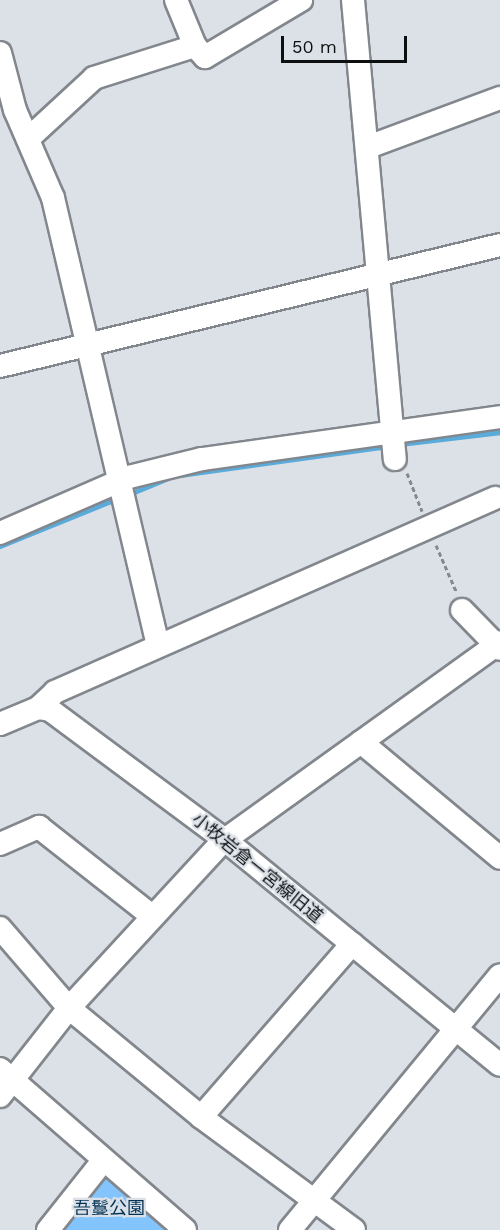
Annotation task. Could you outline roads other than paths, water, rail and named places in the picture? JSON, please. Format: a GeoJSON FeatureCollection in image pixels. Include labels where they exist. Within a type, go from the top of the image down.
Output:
{"type":"FeatureCollection","features":[{"type":"Feature","properties":{"kind":"street"},"geometry":{"type":"LineString","coordinates":[[176,0],[195,46],[205,57],[301,0]]}},
{"type":"Feature","properties":{"kind":"street"},"geometry":{"type":"LineString","coordinates":[[353,0],[380,274],[394,446]]}},
{"type":"Feature","properties":{"kind":"street"},"geometry":{"type":"LineString","coordinates":[[27,139],[94,78],[195,46]]}},
{"type":"Feature","properties":{"kind":"street"},"geometry":{"type":"LineString","coordinates":[[0,53],[27,139],[53,198],[119,493],[158,645]]}},
{"type":"Feature","properties":{"kind":"street"},"geometry":{"type":"LineString","coordinates":[[368,147],[500,98]]}},
{"type":"Feature","properties":{"kind":"street"},"geometry":{"type":"LineString","coordinates":[[0,366],[500,245]]}},
{"type":"Feature","properties":{"kind":"street"},"geometry":{"type":"LineString","coordinates":[[0,533],[119,493],[202,459],[394,446],[500,417]]}},
{"type":"Feature","properties":{"kind":"street"},"geometry":{"type":"LineString","coordinates":[[0,724],[38,708],[55,692],[495,498]]}},
{"type":"Feature","properties":{"kind":"street"},"geometry":{"type":"LineString","coordinates":[[185,1230],[4,1082],[152,916],[225,840],[498,645],[462,610]]}},
{"type":"Feature","properties":{"kind":"street","name":"小牧岩倉一宮線旧道"},"geometry":{"type":"LineString","coordinates":[[38,708],[50,710],[225,840],[500,1065]]}},
{"type":"Feature","properties":{"kind":"street"},"geometry":{"type":"LineString","coordinates":[[361,742],[500,858]]}},
{"type":"Feature","properties":{"kind":"street"},"geometry":{"type":"LineString","coordinates":[[0,844],[39,827],[152,916]]}},
{"type":"Feature","properties":{"kind":"street"},"geometry":{"type":"LineString","coordinates":[[0,928],[69,1008],[201,1117],[354,1230]]}},
{"type":"Feature","properties":{"kind":"street"},"geometry":{"type":"LineString","coordinates":[[201,1117],[352,944]]}},
{"type":"Feature","properties":{"kind":"street"},"geometry":{"type":"LineString","coordinates":[[291,1230],[500,975]]}},
{"type":"Feature","properties":{"kind":"street"},"geometry":{"type":"LineString","coordinates":[[48,1230],[102,1162]]}},
{"type":"Feature","properties":{"kind":"waterway"},"geometry":{"type":"LineString","coordinates":[[400,444],[500,432]]}},
{"type":"Feature","properties":{"kind":"waterway"},"geometry":{"type":"LineString","coordinates":[[180,475],[388,446]]}},
{"type":"Feature","properties":{"kind":"waterway"},"geometry":{"type":"LineString","coordinates":[[127,495],[168,478]]}},
{"type":"Feature","properties":{"kind":"waterway"},"geometry":{"type":"LineString","coordinates":[[0,546],[118,498]]}},
{"type":"Feature","properties":{"kind":"park label","name":"吾鬘公園"},"geometry":{"type":"Point","coordinates":[109,1208]}}]}
